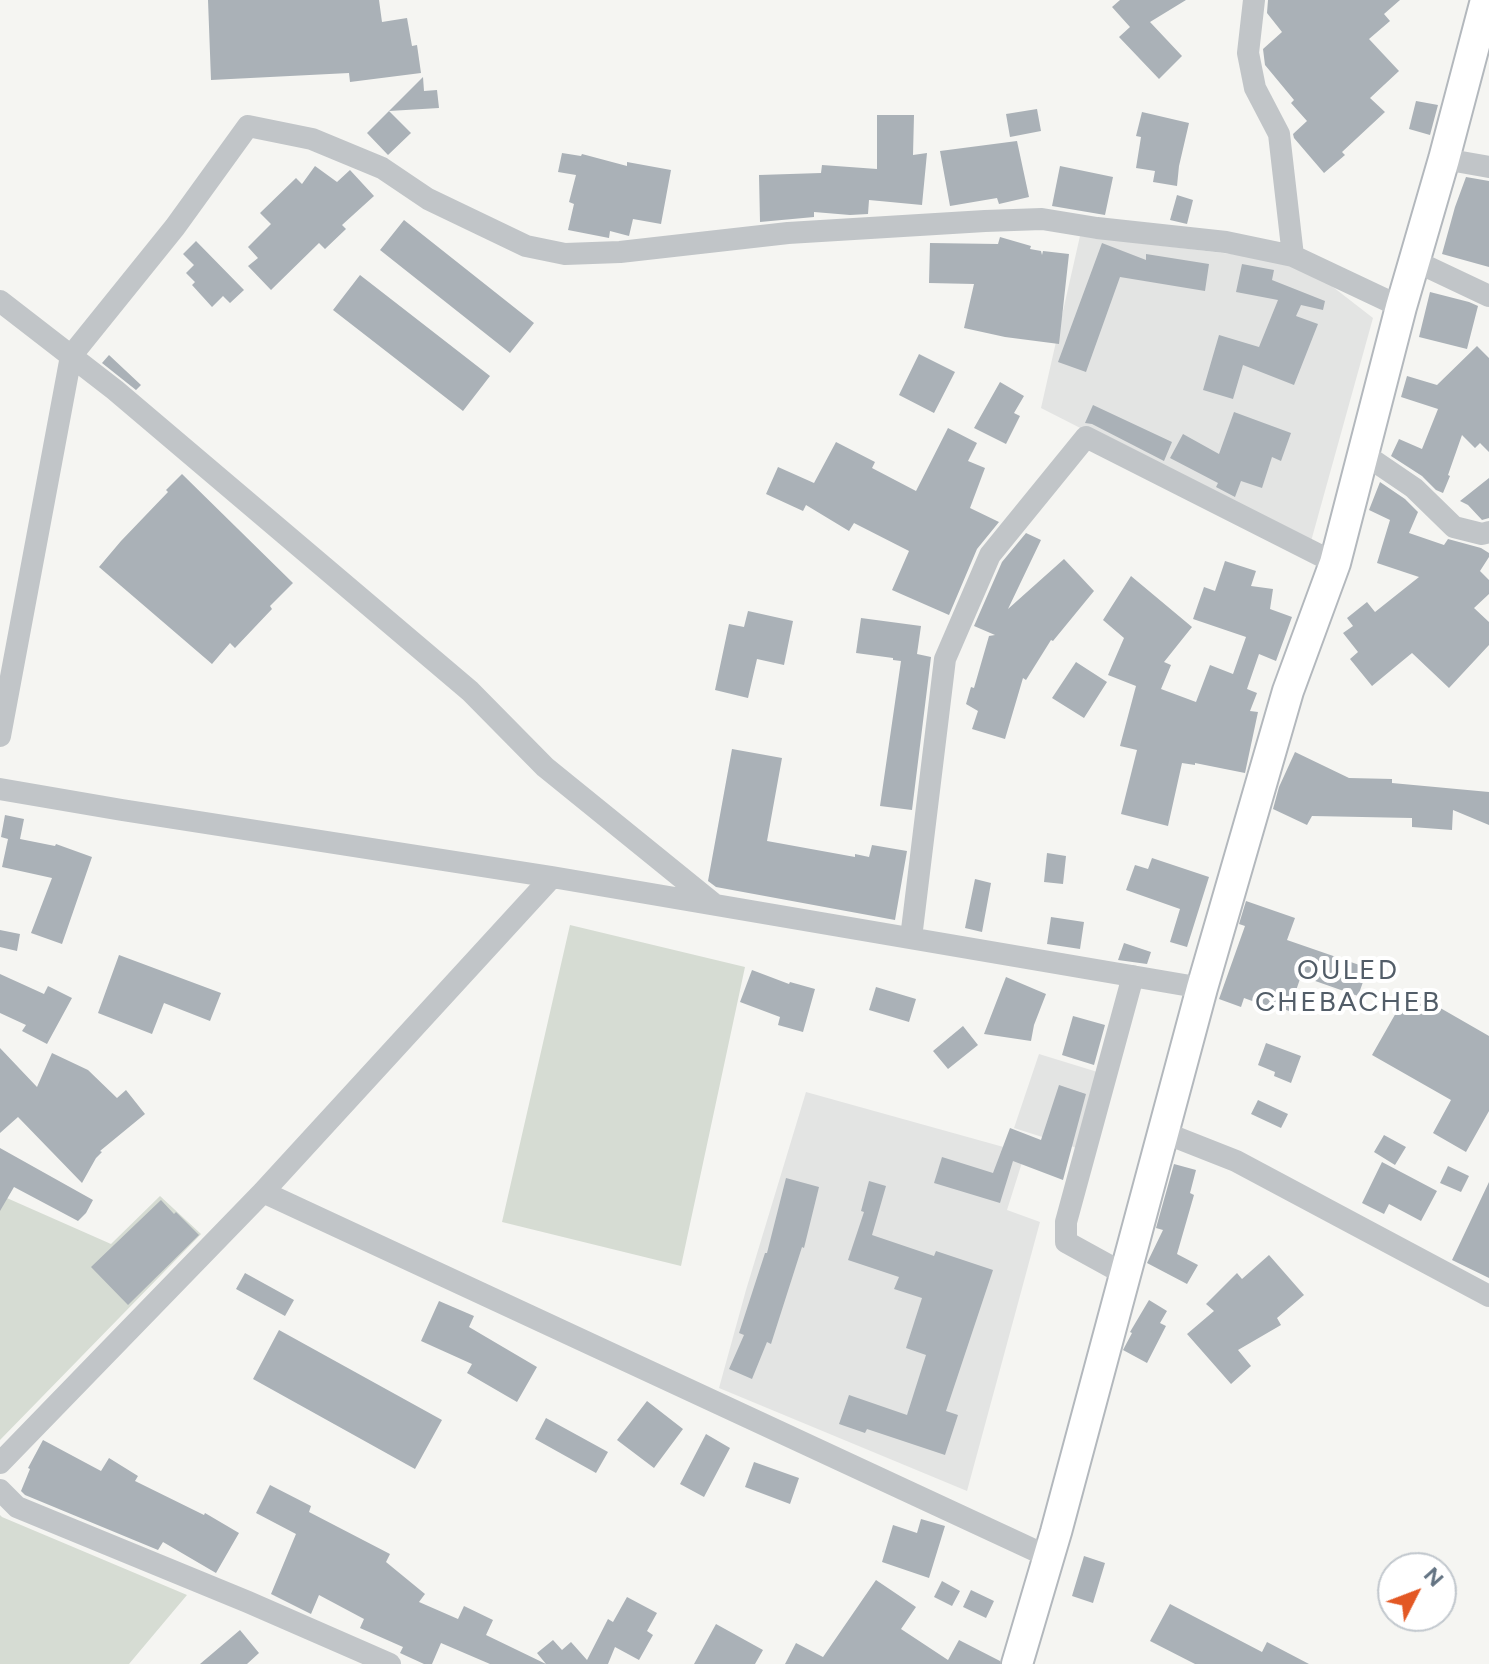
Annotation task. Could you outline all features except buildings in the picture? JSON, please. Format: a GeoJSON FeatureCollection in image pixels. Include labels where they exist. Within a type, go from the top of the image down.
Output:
{"type":"FeatureCollection","features":[{"type":"Feature","properties":{"kind":"main road"},"geometry":{"type":"LineString","coordinates":[[1017,1664],[1049,1557],[1202,988],[1288,691],[1335,563],[1401,307],[1486,0]]}},
{"type":"Feature","properties":{"kind":"street"},"geometry":{"type":"LineString","coordinates":[[1254,0],[1248,53],[1255,88],[1279,134],[1293,256]]}},
{"type":"Feature","properties":{"kind":"street"},"geometry":{"type":"LineString","coordinates":[[0,736],[71,356],[175,227],[248,126],[312,139],[382,168],[428,199],[526,246],[565,254],[620,252],[788,233],[1042,219],[1226,242],[1293,256],[1401,307]]}},
{"type":"Feature","properties":{"kind":"street"},"geometry":{"type":"LineString","coordinates":[[1444,159],[1489,167]]}},
{"type":"Feature","properties":{"kind":"street"},"geometry":{"type":"LineString","coordinates":[[1415,261],[1489,296]]}},
{"type":"Feature","properties":{"kind":"street"},"geometry":{"type":"LineString","coordinates":[[0,301],[127,400],[470,691],[545,767],[716,905]]}},
{"type":"Feature","properties":{"kind":"street"},"geometry":{"type":"LineString","coordinates":[[911,938],[945,659],[990,555],[1086,437],[1335,563]]}},
{"type":"Feature","properties":{"kind":"street"},"geometry":{"type":"LineString","coordinates":[[1364,454],[1414,488],[1454,527],[1482,534],[1489,532]]}},
{"type":"Feature","properties":{"kind":"street"},"geometry":{"type":"LineString","coordinates":[[0,789],[552,877],[1202,988]]}},
{"type":"Feature","properties":{"kind":"street"},"geometry":{"type":"LineString","coordinates":[[0,1463],[263,1192],[552,877]]}},
{"type":"Feature","properties":{"kind":"street"},"geometry":{"type":"LineString","coordinates":[[1126,1275],[1066,1242],[1066,1222],[1133,976]]}},
{"type":"Feature","properties":{"kind":"street"},"geometry":{"type":"LineString","coordinates":[[1165,1133],[1236,1161],[1489,1296]]}},
{"type":"Feature","properties":{"kind":"street"},"geometry":{"type":"LineString","coordinates":[[263,1192],[1049,1557]]}},
{"type":"Feature","properties":{"kind":"street"},"geometry":{"type":"LineString","coordinates":[[0,1490],[17,1507],[390,1664]]}},
{"type":"Feature","properties":{"kind":"shaded area"},"geometry":{"type":"Polygon","coordinates":[[[1080,236],[1282,260],[1293,256],[1373,318],[1310,545],[1041,408],[1080,236]]]}},
{"type":"Feature","properties":{"kind":"shaded area"},"geometry":{"type":"Polygon","coordinates":[[[570,925],[745,967],[681,1266],[502,1222],[570,925]]]}},
{"type":"Feature","properties":{"kind":"shaded area"},"geometry":{"type":"Polygon","coordinates":[[[1039,1054],[1104,1074],[1080,1149],[1014,1128],[1039,1054]]]}},
{"type":"Feature","properties":{"kind":"shaded area"},"geometry":{"type":"Polygon","coordinates":[[[806,1092],[1025,1153],[1007,1210],[1040,1222],[967,1491],[719,1388],[806,1092]]]}},
{"type":"Feature","properties":{"kind":"shaded area"},"geometry":{"type":"Polygon","coordinates":[[[0,1195],[111,1244],[160,1196],[201,1234],[0,1440],[0,1195]]]}},
{"type":"Feature","properties":{"kind":"shaded area"},"geometry":{"type":"Polygon","coordinates":[[[0,1515],[187,1595],[129,1664],[0,1664],[0,1515]]]}},
{"type":"Feature","properties":{"kind":"district","name":"OULED CHEBACHEB"},"geometry":{"type":"Point","coordinates":[1348,987]}}]}
